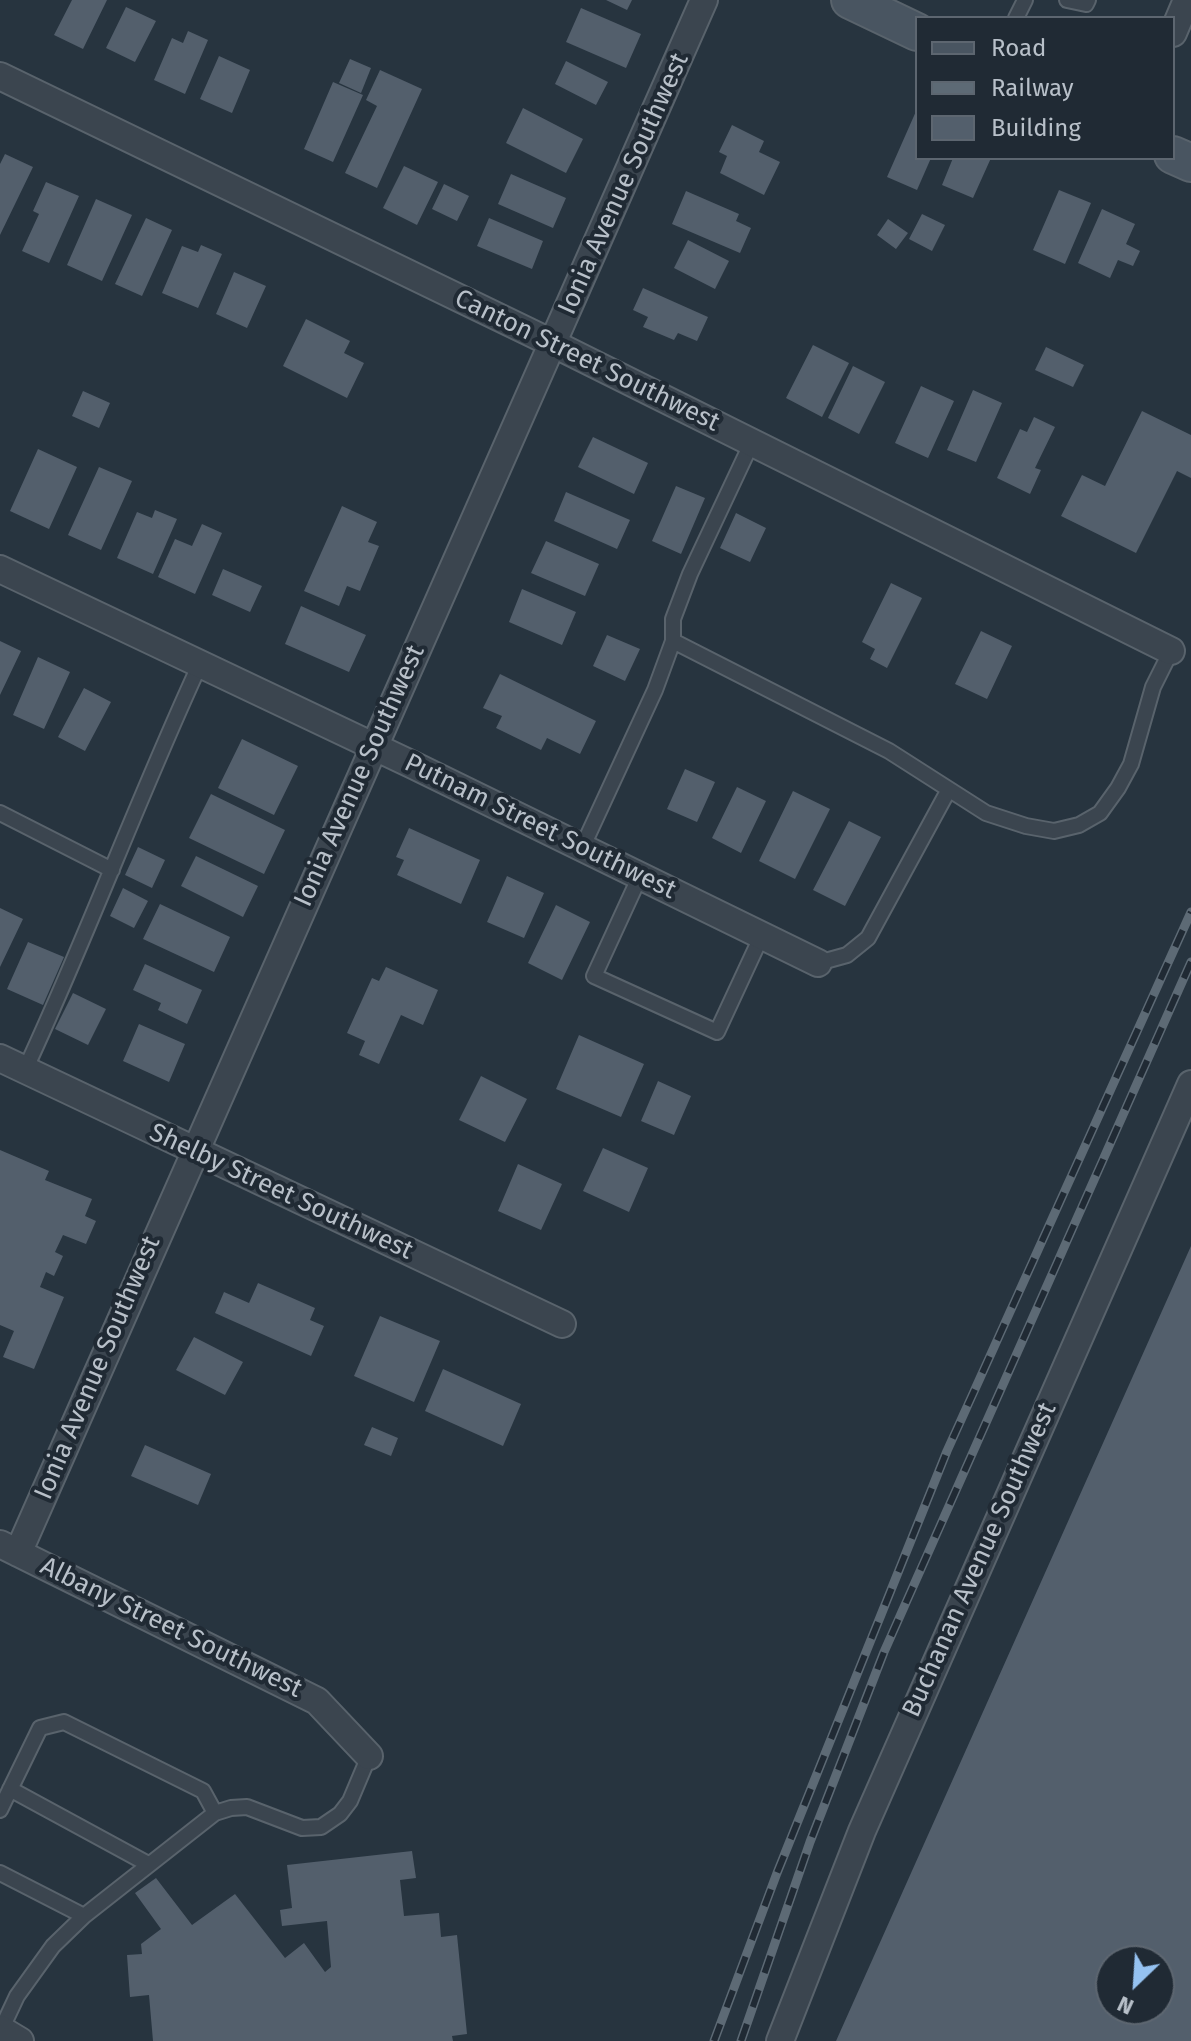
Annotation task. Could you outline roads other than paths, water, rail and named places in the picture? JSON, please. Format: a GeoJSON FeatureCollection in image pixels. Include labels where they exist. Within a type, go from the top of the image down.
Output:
{"type":"FeatureCollection","features":[{"type":"Feature","properties":{"kind":"main road"},"geometry":{"type":"LineString","coordinates":[[850,0],[915,31]]}},
{"type":"Feature","properties":{"kind":"street","name":"Ionia Avenue Southwest"},"geometry":{"type":"LineString","coordinates":[[9,1548],[192,1150],[554,344],[704,0]]}},
{"type":"Feature","properties":{"kind":"street"},"geometry":{"type":"LineString","coordinates":[[1175,28],[1187,0]]}},
{"type":"Feature","properties":{"kind":"street","name":"Canton Street Southwest"},"geometry":{"type":"LineString","coordinates":[[0,76],[554,344],[1171,651]]}},
{"type":"Feature","properties":{"kind":"street","name":"Putnam Street Southwest"},"geometry":{"type":"LineString","coordinates":[[0,569],[818,963]]}},
{"type":"Feature","properties":{"kind":"street","name":"Shelby Street Southwest"},"geometry":{"type":"LineString","coordinates":[[0,1058],[562,1324]]}},
{"type":"Feature","properties":{"kind":"street","name":"Buchanan Avenue Southwest"},"geometry":{"type":"LineString","coordinates":[[780,2041],[862,1831],[1191,1084]]}},
{"type":"Feature","properties":{"kind":"street","name":"Albany Street Southwest"},"geometry":{"type":"LineString","coordinates":[[9,1548],[317,1701],[369,1756]]}},
{"type":"Feature","properties":{"kind":"lane"},"geometry":{"type":"LineString","coordinates":[[1067,0],[1086,4],[1088,0]]}},
{"type":"Feature","properties":{"kind":"lane"},"geometry":{"type":"LineString","coordinates":[[582,848],[655,690],[673,641],[673,619],[690,574],[752,442]]}},
{"type":"Feature","properties":{"kind":"lane"},"geometry":{"type":"LineString","coordinates":[[673,641],[889,751],[986,813],[1054,831],[1079,825],[1100,813],[1118,788],[1131,764],[1153,687],[1171,651]]}},
{"type":"Feature","properties":{"kind":"lane"},"geometry":{"type":"LineString","coordinates":[[25,1070],[200,664]]}},
{"type":"Feature","properties":{"kind":"lane"},"geometry":{"type":"LineString","coordinates":[[818,963],[847,955],[868,938],[948,791]]}},
{"type":"Feature","properties":{"kind":"lane"},"geometry":{"type":"LineString","coordinates":[[0,813],[112,870]]}},
{"type":"Feature","properties":{"kind":"lane"},"geometry":{"type":"LineString","coordinates":[[640,876],[594,976],[717,1032],[762,935]]}},
{"type":"Feature","properties":{"kind":"lane"},"geometry":{"type":"LineString","coordinates":[[0,1810],[40,1728],[64,1722],[203,1791],[215,1813]]}},
{"type":"Feature","properties":{"kind":"lane"},"geometry":{"type":"LineString","coordinates":[[7,2034],[17,1996],[53,1946],[84,1916],[148,1864],[215,1813],[231,1808],[247,1807],[302,1828],[321,1827],[340,1814],[350,1801],[369,1756]]}},
{"type":"Feature","properties":{"kind":"lane"},"geometry":{"type":"LineString","coordinates":[[10,1789],[148,1864]]}},
{"type":"Feature","properties":{"kind":"lane"},"geometry":{"type":"LineString","coordinates":[[0,1873],[84,1916]]}},
{"type":"Feature","properties":{"kind":"railway"},"geometry":{"type":"LineString","coordinates":[[714,2041],[777,1873],[947,1451],[1191,912]]}},
{"type":"Feature","properties":{"kind":"railway"},"geometry":{"type":"LineString","coordinates":[[741,2041],[810,1842],[884,1652],[1191,962]]}}]}
